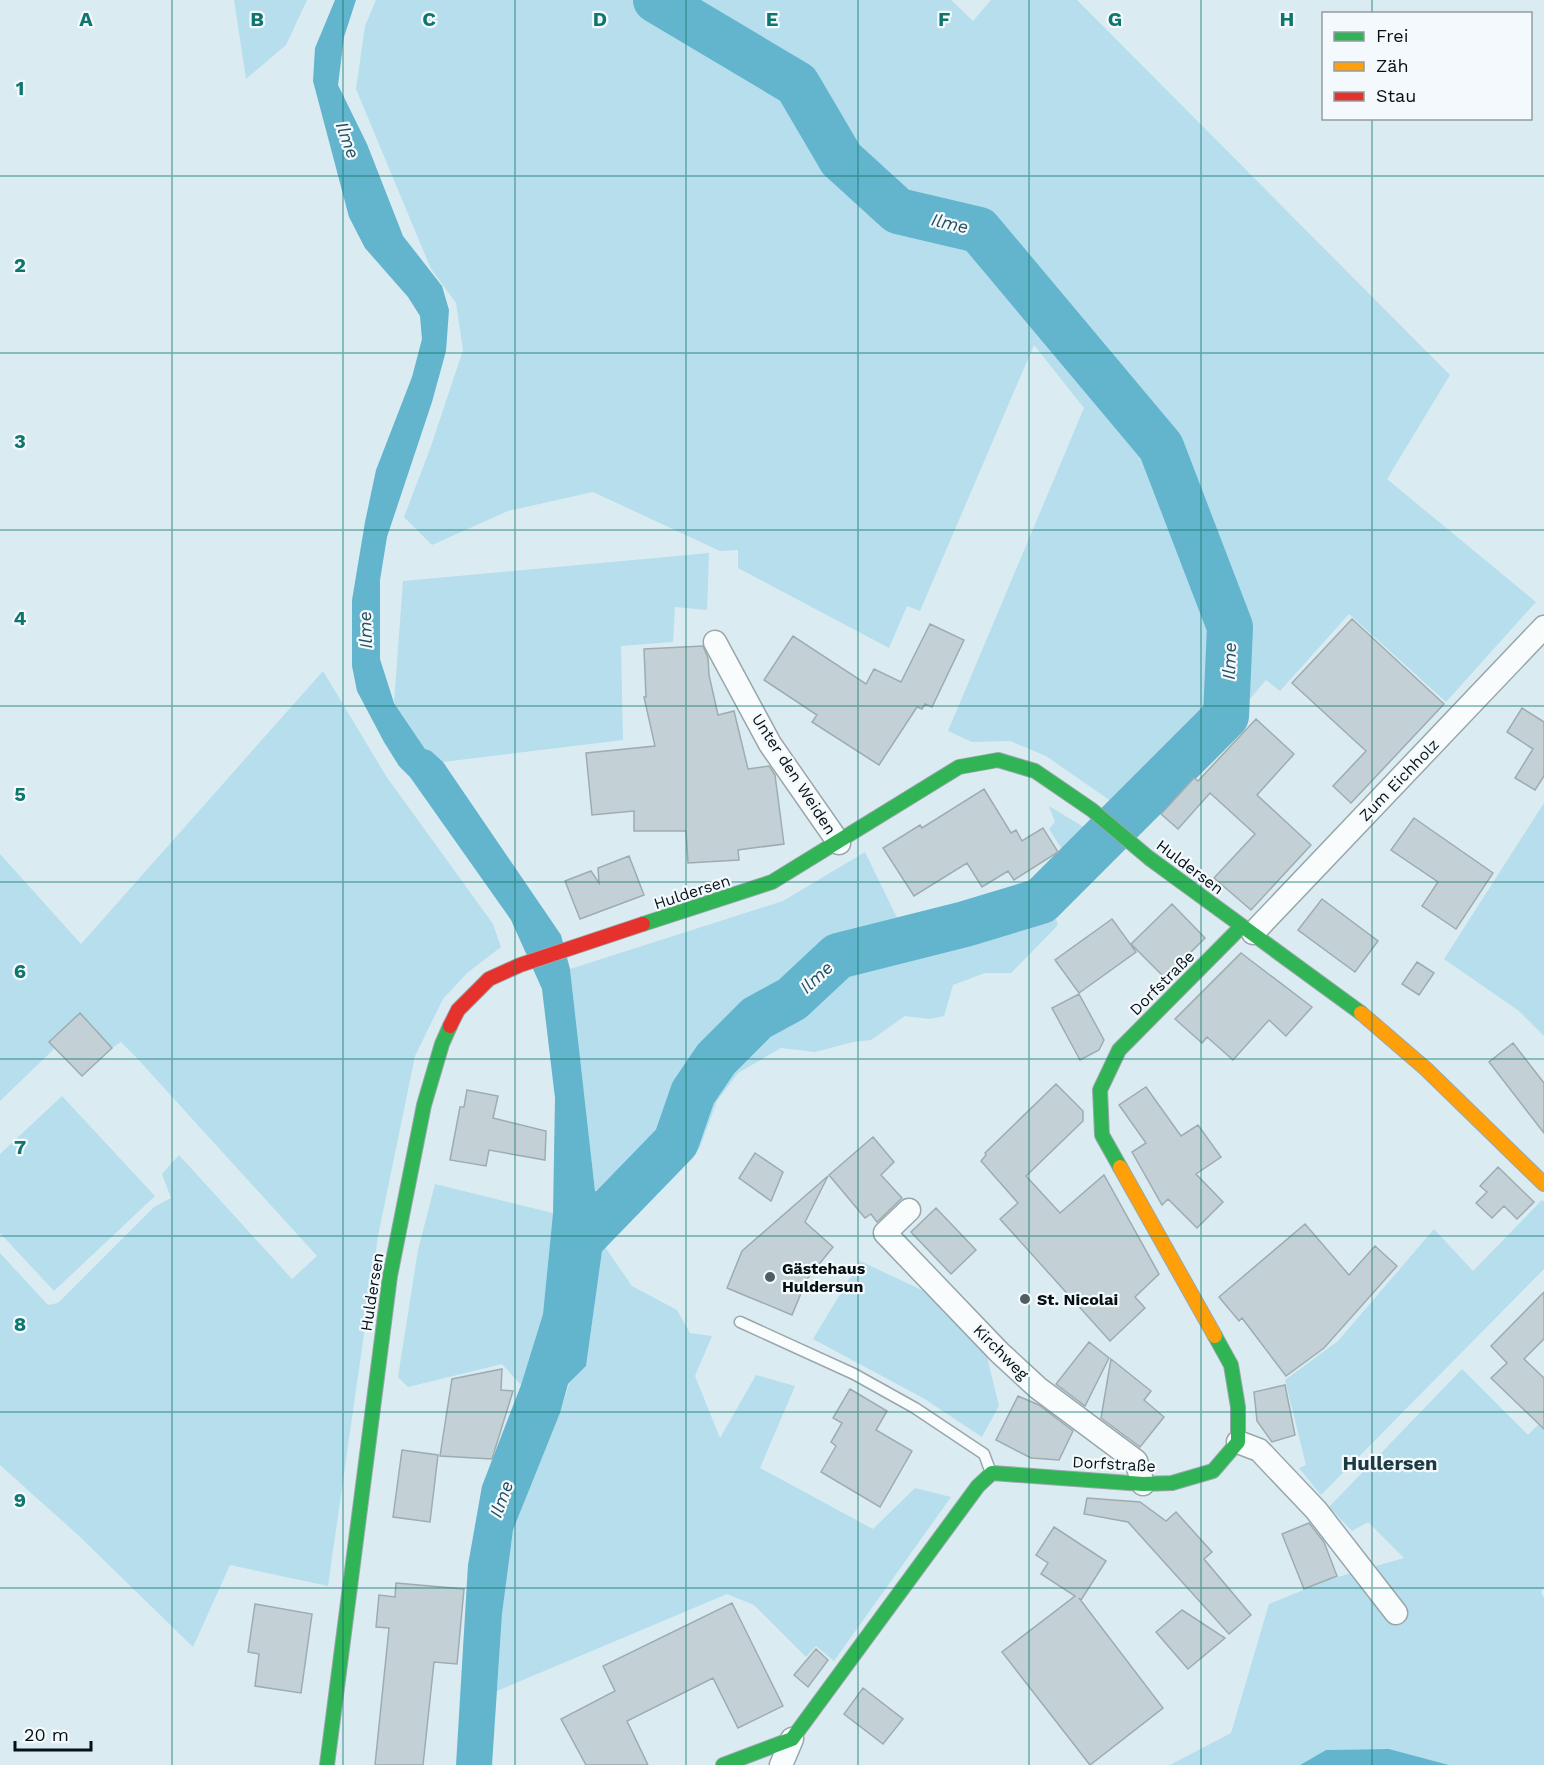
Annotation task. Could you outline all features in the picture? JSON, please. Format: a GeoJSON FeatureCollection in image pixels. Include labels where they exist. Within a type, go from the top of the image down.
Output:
{"type":"FeatureCollection","features":[{"type":"Feature","properties":{"kind":"street","name":"Zum Eichholz"},"geometry":{"type":"LineString","coordinates":[[1247,929],[1542,632]]}},
{"type":"Feature","properties":{"kind":"street","name":"Unter den Weiden"},"geometry":{"type":"LineString","coordinates":[[715,642],[770,744],[839,843]]}},
{"type":"Feature","properties":{"kind":"street","name":"Huldersen"},"geometry":{"type":"LineString","coordinates":[[327,1765],[390,1276],[424,1105],[442,1044],[458,1010],[489,980],[520,965],[772,882],[839,843],[959,767],[998,760],[1035,771],[1092,810],[1130,841],[1351,1005],[1418,1062],[1544,1184]]}},
{"type":"Feature","properties":{"kind":"street","name":"Dorfstraße"},"geometry":{"type":"LineString","coordinates":[[992,1473],[1143,1484],[1172,1483],[1213,1471],[1238,1442],[1238,1407],[1231,1365],[1102,1135],[1100,1090],[1119,1050],[1247,929]]}},
{"type":"Feature","properties":{"kind":"street","name":"Kirchweg"},"geometry":{"type":"LineString","coordinates":[[909,1210],[885,1233],[999,1352],[1038,1388],[1136,1461],[1143,1484]]}},
{"type":"Feature","properties":{"kind":"street"},"geometry":{"type":"LineString","coordinates":[[1238,1442],[1259,1450],[1316,1510],[1396,1613]]}},
{"type":"Feature","properties":{"kind":"street"},"geometry":{"type":"LineString","coordinates":[[781,1765],[792,1739],[978,1486],[992,1473]]}},
{"type":"Feature","properties":{"kind":"street"},"geometry":{"type":"LineString","coordinates":[[723,1765],[792,1739]]}},
{"type":"Feature","properties":{"kind":"lane"},"geometry":{"type":"LineString","coordinates":[[740,1322],[854,1374],[915,1408],[984,1454],[992,1473]]}},
{"type":"Feature","properties":{"kind":"shaded area"},"geometry":{"type":"Polygon","coordinates":[[[234,0],[307,0],[286,45],[246,79],[234,0]]]}},
{"type":"Feature","properties":{"kind":"shaded area"},"geometry":{"type":"Polygon","coordinates":[[[376,0],[951,0],[973,21],[991,0],[1077,0],[1450,375],[1387,479],[1536,602],[1446,702],[1349,614],[1280,691],[1266,680],[1194,765],[1137,823],[1118,806],[1046,756],[1010,741],[972,742],[948,731],[1084,408],[1034,345],[920,611],[907,606],[889,648],[738,568],[738,550],[720,551],[593,492],[508,511],[432,545],[404,517],[430,449],[463,350],[456,303],[431,269],[356,89],[365,26],[376,0]]]}},
{"type":"Feature","properties":{"kind":"shaded area"},"geometry":{"type":"Polygon","coordinates":[[[709,553],[707,610],[675,607],[673,642],[621,646],[623,740],[443,762],[431,751],[425,749],[394,702],[403,581],[709,553]]]}},
{"type":"Feature","properties":{"kind":"shaded area"},"geometry":{"type":"Polygon","coordinates":[[[323,671],[386,776],[493,924],[501,947],[467,973],[443,999],[415,1056],[378,1236],[328,1586],[230,1565],[193,1647],[79,1536],[0,1465],[0,1253],[48,1305],[58,1303],[154,1207],[171,1198],[162,1174],[179,1155],[292,1279],[317,1256],[135,1056],[121,1042],[112,1048],[80,1013],[50,1041],[55,1048],[0,1101],[0,854],[81,944],[323,671]]]}},
{"type":"Feature","properties":{"kind":"shaded area"},"geometry":{"type":"Polygon","coordinates":[[[1544,803],[1544,1036],[1519,1011],[1444,959],[1544,803]]]}},
{"type":"Feature","properties":{"kind":"shaded area"},"geometry":{"type":"Polygon","coordinates":[[[1049,806],[1087,829],[1115,852],[1087,879],[1051,902],[1058,925],[1011,973],[985,973],[953,985],[944,1016],[930,1019],[905,1016],[871,1040],[853,1042],[815,1052],[781,1048],[738,1073],[717,1101],[700,1147],[603,1244],[602,1194],[595,1191],[570,969],[783,901],[865,852],[900,924],[931,919],[1029,887],[1056,869],[1065,854],[1049,829],[1055,822],[1049,806]]]}},
{"type":"Feature","properties":{"kind":"shaded area"},"geometry":{"type":"Polygon","coordinates":[[[62,1096],[155,1196],[54,1291],[0,1233],[0,1154],[62,1096]]]}},
{"type":"Feature","properties":{"kind":"shaded area"},"geometry":{"type":"Polygon","coordinates":[[[435,1184],[553,1213],[543,1314],[521,1385],[502,1364],[408,1387],[398,1377],[418,1250],[435,1184]]]}},
{"type":"Feature","properties":{"kind":"shaded area"},"geometry":{"type":"Polygon","coordinates":[[[1542,1200],[1544,1202],[1544,1269],[1321,1495],[1299,1468],[1306,1465],[1285,1380],[1338,1341],[1434,1229],[1473,1271],[1542,1200]]]}},
{"type":"Feature","properties":{"kind":"shaded area"},"geometry":{"type":"Polygon","coordinates":[[[603,1244],[632,1286],[677,1310],[690,1333],[712,1336],[695,1376],[720,1438],[756,1375],[795,1386],[760,1468],[873,1529],[915,1488],[951,1497],[834,1661],[816,1646],[806,1657],[754,1605],[727,1594],[497,1691],[502,1614],[513,1530],[560,1413],[569,1384],[586,1366],[603,1244]]]}},
{"type":"Feature","properties":{"kind":"shaded area"},"geometry":{"type":"Polygon","coordinates":[[[860,1261],[941,1299],[986,1353],[999,1406],[982,1437],[923,1398],[813,1339],[860,1261]]]}},
{"type":"Feature","properties":{"kind":"shaded area"},"geometry":{"type":"Polygon","coordinates":[[[1462,1369],[1528,1435],[1544,1419],[1544,1588],[1541,1592],[1544,1598],[1544,1765],[1449,1765],[1389,1749],[1326,1750],[1300,1765],[1170,1765],[1231,1733],[1269,1604],[1331,1579],[1404,1558],[1368,1522],[1352,1531],[1329,1507],[1462,1369]]]}},
{"type":"Feature","properties":{"kind":"water"},"geometry":{"type":"Polygon","coordinates":[[[335,0],[356,0],[344,37],[338,85],[367,144],[403,236],[442,286],[449,310],[446,351],[432,402],[387,537],[380,580],[380,659],[394,703],[425,749],[431,751],[443,762],[561,935],[570,969],[595,1191],[602,1194],[603,1244],[586,1366],[568,1384],[560,1413],[513,1530],[502,1614],[492,1765],[456,1765],[468,1565],[482,1486],[521,1385],[543,1314],[553,1213],[555,1098],[542,989],[511,920],[410,777],[399,766],[357,691],[352,666],[352,600],[365,522],[376,470],[412,377],[422,339],[420,316],[408,297],[365,248],[349,217],[313,81],[315,48],[335,0]]]}},
{"type":"Feature","properties":{"kind":"water"},"geometry":{"type":"Polygon","coordinates":[[[1389,1749],[1449,1765],[1300,1765],[1326,1750],[1389,1749]]]}},
{"type":"Feature","properties":{"kind":"building"},"geometry":{"type":"Polygon","coordinates":[[[1352,619],[1444,704],[1351,803],[1333,786],[1366,751],[1292,683],[1352,619]]]}},
{"type":"Feature","properties":{"kind":"building"},"geometry":{"type":"Polygon","coordinates":[[[930,624],[964,640],[932,707],[925,704],[922,709],[917,707],[879,765],[812,722],[817,715],[764,680],[793,636],[866,684],[874,669],[901,682],[930,624]]]}},
{"type":"Feature","properties":{"kind":"building"},"geometry":{"type":"Polygon","coordinates":[[[703,646],[708,658],[709,675],[718,715],[734,711],[748,769],[769,766],[775,775],[784,844],[738,850],[739,860],[688,863],[686,831],[634,831],[634,811],[592,815],[586,753],[655,746],[644,697],[646,697],[644,649],[703,646]]]}},
{"type":"Feature","properties":{"kind":"building"},"geometry":{"type":"Polygon","coordinates":[[[1522,708],[1544,722],[1544,776],[1535,790],[1515,778],[1533,749],[1507,732],[1522,708]]]}},
{"type":"Feature","properties":{"kind":"building"},"geometry":{"type":"Polygon","coordinates":[[[1256,719],[1294,754],[1257,795],[1311,845],[1251,910],[1214,878],[1255,834],[1210,793],[1178,829],[1161,814],[1194,778],[1198,781],[1256,719]]]}},
{"type":"Feature","properties":{"kind":"building"},"geometry":{"type":"Polygon","coordinates":[[[984,789],[1011,833],[1016,830],[1022,841],[1043,828],[1058,852],[1014,880],[1008,871],[982,887],[967,863],[914,896],[883,848],[920,825],[922,828],[984,789]]]}},
{"type":"Feature","properties":{"kind":"building"},"geometry":{"type":"Polygon","coordinates":[[[1414,818],[1493,873],[1456,929],[1422,906],[1438,882],[1391,850],[1414,818]]]}},
{"type":"Feature","properties":{"kind":"building"},"geometry":{"type":"Polygon","coordinates":[[[629,856],[644,895],[580,919],[565,881],[591,871],[599,883],[598,868],[629,856]]]}},
{"type":"Feature","properties":{"kind":"building"},"geometry":{"type":"Polygon","coordinates":[[[1322,899],[1378,941],[1355,972],[1298,930],[1322,899]]]}},
{"type":"Feature","properties":{"kind":"building"},"geometry":{"type":"Polygon","coordinates":[[[1172,904],[1205,938],[1165,978],[1131,944],[1172,904]]]}},
{"type":"Feature","properties":{"kind":"building"},"geometry":{"type":"Polygon","coordinates":[[[1112,919],[1136,952],[1079,993],[1055,960],[1112,919]]]}},
{"type":"Feature","properties":{"kind":"building"},"geometry":{"type":"Polygon","coordinates":[[[1241,953],[1312,1007],[1286,1036],[1269,1020],[1233,1060],[1207,1037],[1202,1043],[1175,1019],[1241,953]]]}},
{"type":"Feature","properties":{"kind":"building"},"geometry":{"type":"Polygon","coordinates":[[[1417,962],[1434,973],[1419,995],[1402,984],[1417,962]]]}},
{"type":"Feature","properties":{"kind":"building"},"geometry":{"type":"Polygon","coordinates":[[[1079,994],[1104,1040],[1099,1050],[1080,1060],[1052,1008],[1079,994]]]}},
{"type":"Feature","properties":{"kind":"building"},"geometry":{"type":"Polygon","coordinates":[[[80,1013],[112,1048],[82,1076],[49,1042],[80,1013]]]}},
{"type":"Feature","properties":{"kind":"building"},"geometry":{"type":"Polygon","coordinates":[[[1513,1043],[1544,1083],[1544,1133],[1489,1062],[1513,1043]]]}},
{"type":"Feature","properties":{"kind":"building"},"geometry":{"type":"Polygon","coordinates":[[[1056,1084],[1083,1111],[1083,1121],[1026,1176],[1060,1213],[1104,1175],[1159,1274],[1135,1297],[1145,1308],[1110,1341],[1000,1219],[1018,1203],[981,1161],[985,1153],[1056,1084]]]}},
{"type":"Feature","properties":{"kind":"building"},"geometry":{"type":"Polygon","coordinates":[[[1146,1087],[1181,1136],[1198,1125],[1221,1157],[1196,1174],[1223,1202],[1197,1228],[1168,1199],[1162,1205],[1132,1152],[1146,1143],[1119,1105],[1146,1087]]]}},
{"type":"Feature","properties":{"kind":"building"},"geometry":{"type":"Polygon","coordinates":[[[467,1090],[498,1096],[493,1118],[546,1131],[545,1160],[489,1150],[486,1166],[450,1160],[460,1107],[464,1107],[467,1090]]]}},
{"type":"Feature","properties":{"kind":"building"},"geometry":{"type":"Polygon","coordinates":[[[873,1137],[894,1162],[881,1175],[902,1198],[877,1222],[871,1214],[865,1218],[829,1175],[873,1137]]]}},
{"type":"Feature","properties":{"kind":"building"},"geometry":{"type":"Polygon","coordinates":[[[755,1153],[783,1172],[771,1201],[739,1178],[755,1153]]]}},
{"type":"Feature","properties":{"kind":"building"},"geometry":{"type":"Polygon","coordinates":[[[1498,1167],[1534,1202],[1517,1219],[1504,1206],[1492,1218],[1476,1203],[1487,1192],[1480,1186],[1498,1167]]]}},
{"type":"Feature","properties":{"kind":"building"},"geometry":{"type":"Polygon","coordinates":[[[828,1176],[805,1222],[833,1247],[807,1279],[792,1315],[727,1288],[742,1251],[828,1176]]]}},
{"type":"Feature","properties":{"kind":"building"},"geometry":{"type":"Polygon","coordinates":[[[936,1208],[976,1250],[951,1274],[911,1232],[936,1208]]]}},
{"type":"Feature","properties":{"kind":"building"},"geometry":{"type":"Polygon","coordinates":[[[1305,1224],[1349,1275],[1375,1246],[1397,1266],[1324,1348],[1286,1376],[1242,1318],[1239,1321],[1219,1297],[1305,1224]]]}},
{"type":"Feature","properties":{"kind":"building"},"geometry":{"type":"Polygon","coordinates":[[[1544,1292],[1544,1339],[1524,1359],[1544,1378],[1544,1429],[1491,1378],[1507,1363],[1491,1346],[1544,1292]]]}},
{"type":"Feature","properties":{"kind":"building"},"geometry":{"type":"Polygon","coordinates":[[[1089,1342],[1109,1358],[1085,1406],[1056,1384],[1089,1342]]]}},
{"type":"Feature","properties":{"kind":"building"},"geometry":{"type":"Polygon","coordinates":[[[1111,1359],[1151,1391],[1144,1400],[1164,1417],[1140,1447],[1101,1418],[1111,1359]]]}},
{"type":"Feature","properties":{"kind":"building"},"geometry":{"type":"Polygon","coordinates":[[[502,1369],[501,1390],[513,1391],[492,1459],[440,1456],[452,1379],[502,1369]]]}},
{"type":"Feature","properties":{"kind":"building"},"geometry":{"type":"Polygon","coordinates":[[[1285,1385],[1295,1435],[1272,1442],[1257,1421],[1254,1392],[1285,1385]]]}},
{"type":"Feature","properties":{"kind":"building"},"geometry":{"type":"Polygon","coordinates":[[[850,1389],[887,1411],[876,1430],[912,1451],[880,1507],[821,1472],[836,1446],[831,1442],[842,1423],[833,1418],[850,1389]]]}},
{"type":"Feature","properties":{"kind":"building"},"geometry":{"type":"Polygon","coordinates":[[[1018,1396],[1039,1405],[1073,1431],[1059,1460],[1031,1458],[996,1440],[1018,1396]]]}},
{"type":"Feature","properties":{"kind":"building"},"geometry":{"type":"Polygon","coordinates":[[[402,1450],[438,1455],[430,1522],[393,1517],[402,1450]]]}},
{"type":"Feature","properties":{"kind":"building"},"geometry":{"type":"Polygon","coordinates":[[[1087,1498],[1140,1502],[1166,1521],[1176,1512],[1212,1552],[1204,1559],[1251,1615],[1229,1634],[1128,1522],[1084,1514],[1087,1498]]]}},
{"type":"Feature","properties":{"kind":"building"},"geometry":{"type":"Polygon","coordinates":[[[1309,1523],[1324,1542],[1337,1576],[1304,1589],[1282,1534],[1309,1523]]]}},
{"type":"Feature","properties":{"kind":"building"},"geometry":{"type":"Polygon","coordinates":[[[1054,1527],[1106,1561],[1081,1600],[1079,1598],[1163,1708],[1090,1765],[1002,1652],[1075,1596],[1041,1574],[1048,1563],[1036,1555],[1054,1527]]]}},
{"type":"Feature","properties":{"kind":"building"},"geometry":{"type":"Polygon","coordinates":[[[396,1583],[464,1589],[457,1664],[434,1662],[423,1765],[375,1765],[389,1628],[376,1627],[379,1595],[395,1597],[396,1583]]]}},
{"type":"Feature","properties":{"kind":"building"},"geometry":{"type":"Polygon","coordinates":[[[732,1603],[783,1706],[738,1728],[713,1678],[627,1721],[648,1765],[586,1765],[561,1719],[615,1691],[603,1666],[732,1603]]]}},
{"type":"Feature","properties":{"kind":"building"},"geometry":{"type":"Polygon","coordinates":[[[255,1604],[312,1614],[301,1693],[255,1686],[259,1654],[248,1652],[255,1604]]]}},
{"type":"Feature","properties":{"kind":"building"},"geometry":{"type":"Polygon","coordinates":[[[1182,1610],[1225,1638],[1188,1669],[1156,1632],[1182,1610]]]}},
{"type":"Feature","properties":{"kind":"building"},"geometry":{"type":"Polygon","coordinates":[[[816,1649],[828,1660],[808,1687],[794,1675],[816,1649]]]}},
{"type":"Feature","properties":{"kind":"building"},"geometry":{"type":"Polygon","coordinates":[[[863,1688],[903,1719],[883,1744],[844,1714],[863,1688]]]}},
{"type":"Feature","properties":{"kind":"waterway","name":"Ilme"},"geometry":{"type":"LineString","coordinates":[[579,1242],[676,1142],[693,1093],[716,1059],[757,1018],[792,999],[838,956],[965,924],[1041,901],[1226,716],[1230,627],[1161,447],[979,230],[898,211],[841,159],[797,84],[656,0]]}},
{"type":"Feature","properties":{"kind":"traffic: fast"},"geometry":{"type":"LineString","coordinates":[[643,924],[772,882],[959,767],[998,760],[1035,771],[1092,810],[1149,858],[1361,1013]]}},
{"type":"Feature","properties":{"kind":"traffic: fast"},"geometry":{"type":"LineString","coordinates":[[1120,1167],[1102,1135],[1100,1090],[1119,1050],[1242,926]]}},
{"type":"Feature","properties":{"kind":"traffic: fast"},"geometry":{"type":"LineString","coordinates":[[327,1765],[390,1276],[424,1105],[442,1044],[450,1026]]}},
{"type":"Feature","properties":{"kind":"traffic: fast"},"geometry":{"type":"LineString","coordinates":[[723,1765],[792,1739],[978,1486],[992,1473],[1143,1484],[1172,1483],[1213,1471],[1238,1442],[1238,1407],[1231,1365],[1215,1336]]}},
{"type":"Feature","properties":{"kind":"traffic: slow"},"geometry":{"type":"LineString","coordinates":[[1361,1013],[1426,1069],[1544,1184]]}},
{"type":"Feature","properties":{"kind":"traffic: slow"},"geometry":{"type":"LineString","coordinates":[[1120,1167],[1215,1336]]}},
{"type":"Feature","properties":{"kind":"traffic: jam"},"geometry":{"type":"LineString","coordinates":[[450,1026],[458,1010],[489,979],[520,965],[643,924]]}},
{"type":"Feature","properties":{"kind":"place","name":"Gästehaus Huldersun"},"geometry":{"type":"Point","coordinates":[770,1277]}},
{"type":"Feature","properties":{"kind":"place","name":"St. Nicolai"},"geometry":{"type":"Point","coordinates":[1025,1299]}},
{"type":"Feature","properties":{"kind":"district","name":"Hullersen"},"geometry":{"type":"Point","coordinates":[1390,1463]}}]}
